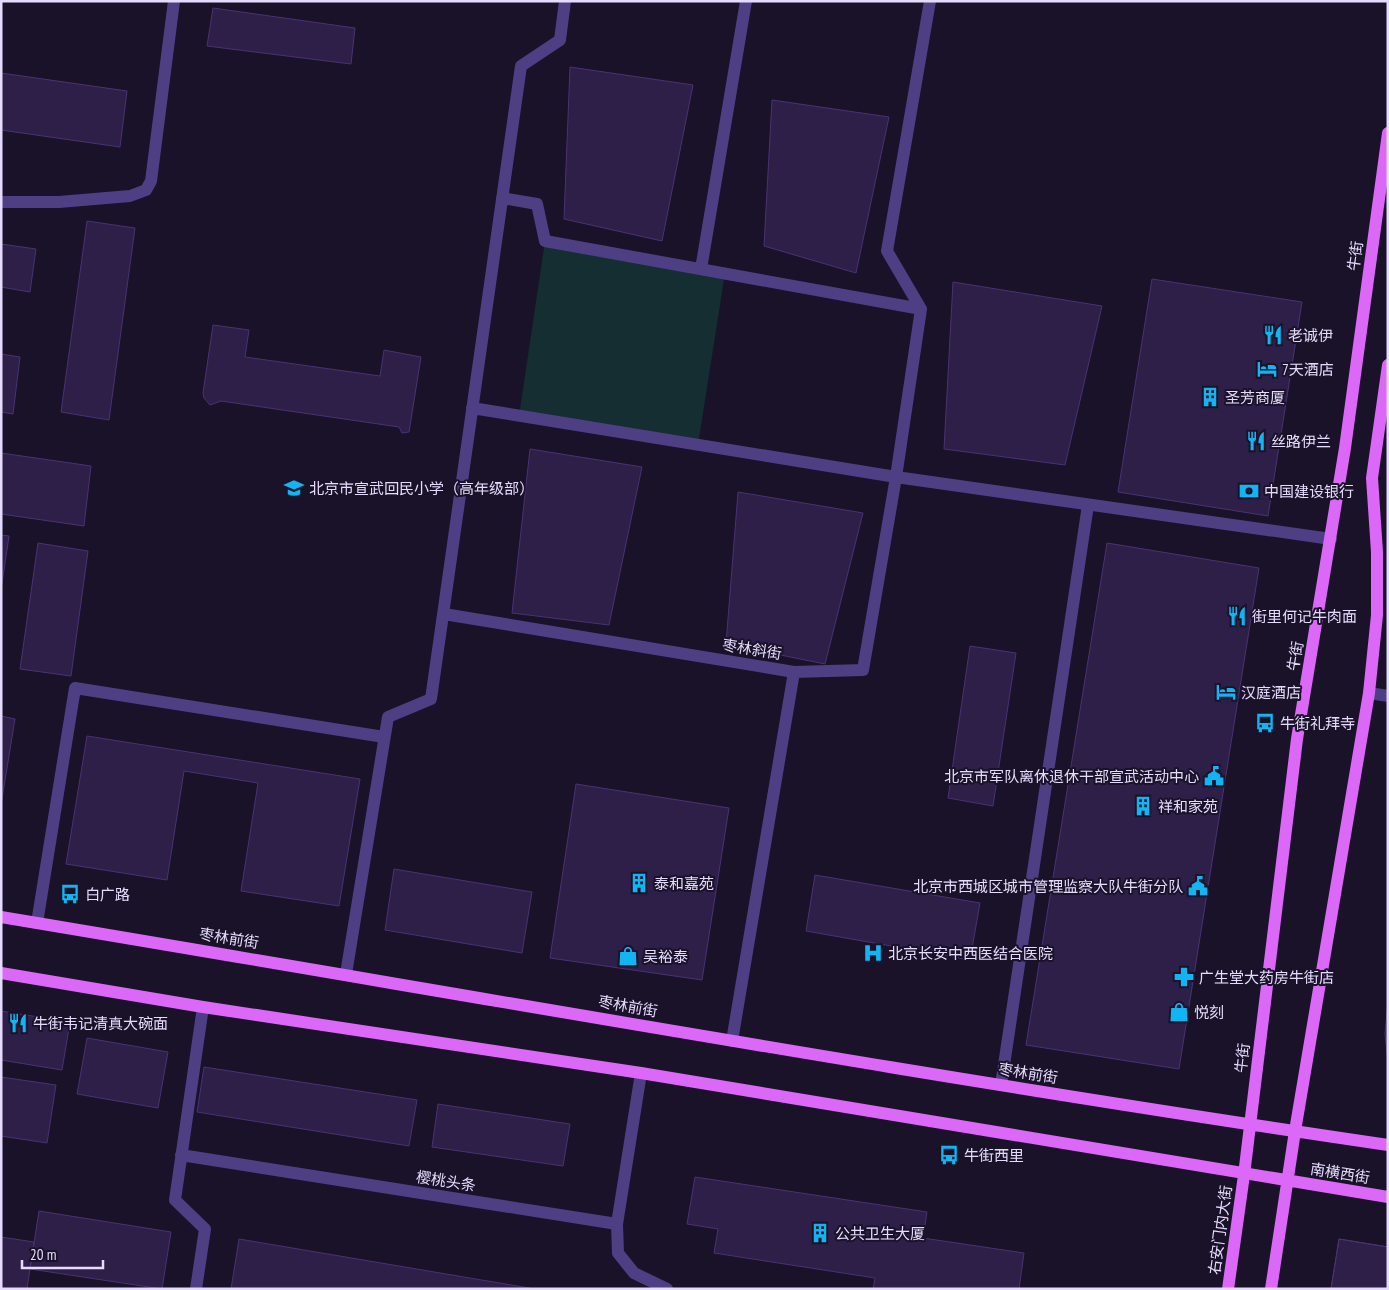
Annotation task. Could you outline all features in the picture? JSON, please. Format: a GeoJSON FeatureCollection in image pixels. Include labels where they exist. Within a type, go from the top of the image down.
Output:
{"type":"FeatureCollection","features":[{"type":"Feature","properties":{"kind":"main road","name":"牛街"},"geometry":{"type":"LineString","coordinates":[[1244,1175],[1297,740],[1331,539],[1388,133]]}},
{"type":"Feature","properties":{"kind":"main road"},"geometry":{"type":"LineString","coordinates":[[1271,1289],[1294,1131],[1368,693],[1377,615],[1377,552],[1372,478],[1388,365]]}},
{"type":"Feature","properties":{"kind":"main road","name":"枣林前街"},"geometry":{"type":"LineString","coordinates":[[1,916],[732,1041],[1250,1126],[1294,1131]]}},
{"type":"Feature","properties":{"kind":"main road"},"geometry":{"type":"LineString","coordinates":[[1,973],[203,1007],[641,1073],[1244,1175]]}},
{"type":"Feature","properties":{"kind":"main road"},"geometry":{"type":"LineString","coordinates":[[1294,1131],[1388,1145]]}},
{"type":"Feature","properties":{"kind":"main road","name":"南横西街"},"geometry":{"type":"LineString","coordinates":[[1244,1175],[1388,1197]]}},
{"type":"Feature","properties":{"kind":"main road","name":"右安门内大街"},"geometry":{"type":"LineString","coordinates":[[1228,1289],[1244,1175]]}},
{"type":"Feature","properties":{"kind":"street"},"geometry":{"type":"LineString","coordinates":[[1,202],[59,202],[130,196],[146,190],[151,181],[174,1]]}},
{"type":"Feature","properties":{"kind":"street"},"geometry":{"type":"LineString","coordinates":[[346,974],[388,717],[431,699],[521,66],[560,40],[565,1]]}},
{"type":"Feature","properties":{"kind":"street"},"geometry":{"type":"LineString","coordinates":[[701,269],[746,1]]}},
{"type":"Feature","properties":{"kind":"street"},"geometry":{"type":"LineString","coordinates":[[896,477],[922,309],[887,251],[930,1]]}},
{"type":"Feature","properties":{"kind":"street"},"geometry":{"type":"LineString","coordinates":[[502,198],[537,204],[545,241],[922,309]]}},
{"type":"Feature","properties":{"kind":"street"},"geometry":{"type":"LineString","coordinates":[[472,408],[896,477],[1331,539]]}},
{"type":"Feature","properties":{"kind":"street","name":"枣林斜街"},"geometry":{"type":"LineString","coordinates":[[444,614],[794,672],[862,670],[896,477]]}},
{"type":"Feature","properties":{"kind":"street"},"geometry":{"type":"LineString","coordinates":[[1001,1085],[1088,505]]}},
{"type":"Feature","properties":{"kind":"street"},"geometry":{"type":"LineString","coordinates":[[732,1041],[794,672]]}},
{"type":"Feature","properties":{"kind":"street"},"geometry":{"type":"LineString","coordinates":[[37,922],[75,688],[384,737]]}},
{"type":"Feature","properties":{"kind":"street"},"geometry":{"type":"LineString","coordinates":[[1368,693],[1388,696]]}},
{"type":"Feature","properties":{"kind":"street"},"geometry":{"type":"LineString","coordinates":[[196,1289],[205,1229],[175,1200],[203,1007]]}},
{"type":"Feature","properties":{"kind":"street"},"geometry":{"type":"LineString","coordinates":[[641,1073],[617,1224],[618,1253],[634,1273],[667,1289]]}},
{"type":"Feature","properties":{"kind":"street","name":"樱桃头条"},"geometry":{"type":"LineString","coordinates":[[181,1155],[617,1224]]}},
{"type":"Feature","properties":{"kind":"green space"},"geometry":{"type":"Polygon","coordinates":[[[545,241],[725,273],[698,445],[519,416],[545,241]]]}},
{"type":"Feature","properties":{"kind":"building"},"geometry":{"type":"Polygon","coordinates":[[[213,8],[355,28],[351,64],[207,46],[213,8]]]}},
{"type":"Feature","properties":{"kind":"building"},"geometry":{"type":"Polygon","coordinates":[[[570,67],[693,85],[662,241],[564,219],[570,67]]]}},
{"type":"Feature","properties":{"kind":"building"},"geometry":{"type":"Polygon","coordinates":[[[1,73],[127,91],[120,147],[1,130],[1,73]]]}},
{"type":"Feature","properties":{"kind":"building"},"geometry":{"type":"Polygon","coordinates":[[[772,100],[889,117],[856,273],[764,246],[772,100]]]}},
{"type":"Feature","properties":{"kind":"building"},"geometry":{"type":"Polygon","coordinates":[[[87,221],[135,228],[109,420],[61,412],[87,221]]]}},
{"type":"Feature","properties":{"kind":"building"},"geometry":{"type":"Polygon","coordinates":[[[1,244],[36,249],[30,292],[1,287],[1,244]]]}},
{"type":"Feature","properties":{"kind":"building","name":"圣芳商厦"},"geometry":{"type":"Polygon","coordinates":[[[1152,279],[1302,302],[1268,516],[1118,492],[1152,279]]]}},
{"type":"Feature","properties":{"kind":"building"},"geometry":{"type":"Polygon","coordinates":[[[953,282],[1102,306],[1065,465],[944,449],[953,282]]]}},
{"type":"Feature","properties":{"kind":"building"},"geometry":{"type":"Polygon","coordinates":[[[213,325],[249,330],[245,357],[380,376],[384,350],[421,357],[409,432],[402,433],[399,427],[221,401],[210,405],[204,398],[203,393],[213,325]]]}},
{"type":"Feature","properties":{"kind":"building"},"geometry":{"type":"Polygon","coordinates":[[[1,354],[20,357],[13,414],[1,412],[1,354]]]}},
{"type":"Feature","properties":{"kind":"building"},"geometry":{"type":"Polygon","coordinates":[[[530,449],[642,467],[609,625],[512,613],[530,449]]]}},
{"type":"Feature","properties":{"kind":"building"},"geometry":{"type":"Polygon","coordinates":[[[1,453],[91,466],[84,526],[1,514],[1,453]]]}},
{"type":"Feature","properties":{"kind":"building"},"geometry":{"type":"Polygon","coordinates":[[[738,492],[863,513],[825,664],[726,644],[738,492]]]}},
{"type":"Feature","properties":{"kind":"building"},"geometry":{"type":"Polygon","coordinates":[[[1,535],[9,536],[1,590],[1,535]]]}},
{"type":"Feature","properties":{"kind":"building"},"geometry":{"type":"Polygon","coordinates":[[[38,543],[88,551],[71,676],[20,669],[38,543]]]}},
{"type":"Feature","properties":{"kind":"building","name":"祥和家苑"},"geometry":{"type":"Polygon","coordinates":[[[1107,543],[1259,568],[1179,1069],[1026,1045],[1107,543]]]}},
{"type":"Feature","properties":{"kind":"building"},"geometry":{"type":"Polygon","coordinates":[[[970,646],[1016,653],[993,806],[948,798],[970,646]]]}},
{"type":"Feature","properties":{"kind":"building"},"geometry":{"type":"Polygon","coordinates":[[[1,716],[15,719],[1,805],[1,716]]]}},
{"type":"Feature","properties":{"kind":"building"},"geometry":{"type":"Polygon","coordinates":[[[87,736],[360,779],[339,906],[241,891],[258,783],[184,771],[167,880],[66,864],[87,736]]]}},
{"type":"Feature","properties":{"kind":"building","name":"泰和嘉苑"},"geometry":{"type":"Polygon","coordinates":[[[576,784],[729,808],[702,980],[550,958],[576,784]]]}},
{"type":"Feature","properties":{"kind":"building"},"geometry":{"type":"Polygon","coordinates":[[[394,869],[532,892],[522,953],[385,930],[394,869]]]}},
{"type":"Feature","properties":{"kind":"building"},"geometry":{"type":"Polygon","coordinates":[[[815,875],[980,903],[970,960],[806,931],[815,875]]]}},
{"type":"Feature","properties":{"kind":"building"},"geometry":{"type":"Polygon","coordinates":[[[1388,1001],[1388,1062],[1385,1034],[1388,1001]]]}},
{"type":"Feature","properties":{"kind":"building"},"geometry":{"type":"Polygon","coordinates":[[[1,1011],[70,1022],[62,1070],[1,1060],[1,1011]]]}},
{"type":"Feature","properties":{"kind":"building"},"geometry":{"type":"Polygon","coordinates":[[[87,1038],[168,1052],[158,1108],[77,1094],[87,1038]]]}},
{"type":"Feature","properties":{"kind":"building"},"geometry":{"type":"Polygon","coordinates":[[[204,1067],[417,1100],[409,1146],[197,1112],[204,1067]]]}},
{"type":"Feature","properties":{"kind":"building"},"geometry":{"type":"Polygon","coordinates":[[[1,1077],[56,1085],[47,1143],[1,1136],[1,1077]]]}},
{"type":"Feature","properties":{"kind":"building"},"geometry":{"type":"Polygon","coordinates":[[[438,1104],[570,1124],[563,1166],[432,1147],[438,1104]]]}},
{"type":"Feature","properties":{"kind":"building","name":"公共卫生大厦"},"geometry":{"type":"Polygon","coordinates":[[[695,1177],[927,1212],[923,1238],[1024,1253],[1019,1289],[873,1289],[875,1278],[714,1253],[718,1229],[687,1224],[695,1177]]]}},
{"type":"Feature","properties":{"kind":"building"},"geometry":{"type":"Polygon","coordinates":[[[39,1211],[171,1232],[162,1289],[30,1269],[39,1211]]]}},
{"type":"Feature","properties":{"kind":"building"},"geometry":{"type":"Polygon","coordinates":[[[1,1237],[34,1242],[27,1289],[1,1289],[1,1237]]]}},
{"type":"Feature","properties":{"kind":"building"},"geometry":{"type":"Polygon","coordinates":[[[239,1239],[535,1289],[231,1289],[239,1239]]]}},
{"type":"Feature","properties":{"kind":"building"},"geometry":{"type":"Polygon","coordinates":[[[1339,1239],[1388,1247],[1388,1289],[1331,1289],[1339,1239]]]}},
{"type":"Feature","properties":{"kind":"building"},"geometry":{"type":"Polygon","coordinates":[[[1339,1239],[1388,1247],[1388,1289],[1331,1289],[1339,1239]]]}},
{"type":"Feature","properties":{"kind":"place","name":"老诚伊"},"geometry":{"type":"Point","coordinates":[1273,335]}},
{"type":"Feature","properties":{"kind":"place","name":"7天酒店"},"geometry":{"type":"Point","coordinates":[1267,369]}},
{"type":"Feature","properties":{"kind":"place","name":"圣芳商厦"},"geometry":{"type":"Point","coordinates":[1210,397]}},
{"type":"Feature","properties":{"kind":"place","name":"丝路伊兰"},"geometry":{"type":"Point","coordinates":[1256,441]}},
{"type":"Feature","properties":{"kind":"place","name":"北京市宣武回民小学（高年级部）"},"geometry":{"type":"Point","coordinates":[294,488]}},
{"type":"Feature","properties":{"kind":"place","name":"中国建设银行"},"geometry":{"type":"Point","coordinates":[1249,491]}},
{"type":"Feature","properties":{"kind":"place","name":"街里何记牛肉面"},"geometry":{"type":"Point","coordinates":[1237,616]}},
{"type":"Feature","properties":{"kind":"place","name":"汉庭酒店"},"geometry":{"type":"Point","coordinates":[1226,692]}},
{"type":"Feature","properties":{"kind":"place","name":"牛街礼拜寺"},"geometry":{"type":"Point","coordinates":[1265,723]}},
{"type":"Feature","properties":{"kind":"place","name":"北京市军队离休退休干部宣武活动中心"},"geometry":{"type":"Point","coordinates":[1214,776]}},
{"type":"Feature","properties":{"kind":"place","name":"祥和家苑"},"geometry":{"type":"Point","coordinates":[1143,806]}},
{"type":"Feature","properties":{"kind":"place","name":"泰和嘉苑"},"geometry":{"type":"Point","coordinates":[639,883]}},
{"type":"Feature","properties":{"kind":"place","name":"北京市西城区城市管理监察大队牛街分队"},"geometry":{"type":"Point","coordinates":[1198,886]}},
{"type":"Feature","properties":{"kind":"place","name":"白广路"},"geometry":{"type":"Point","coordinates":[70,894]}},
{"type":"Feature","properties":{"kind":"place","name":"北京长安中西医结合医院"},"geometry":{"type":"Point","coordinates":[873,953]}},
{"type":"Feature","properties":{"kind":"place","name":"吴裕泰"},"geometry":{"type":"Point","coordinates":[628,956]}},
{"type":"Feature","properties":{"kind":"place","name":"广生堂大药房牛街店"},"geometry":{"type":"Point","coordinates":[1184,977]}},
{"type":"Feature","properties":{"kind":"place","name":"悦刻"},"geometry":{"type":"Point","coordinates":[1179,1012]}},
{"type":"Feature","properties":{"kind":"place","name":"牛街韦记清真大碗面"},"geometry":{"type":"Point","coordinates":[18,1023]}},
{"type":"Feature","properties":{"kind":"place","name":"牛街西里"},"geometry":{"type":"Point","coordinates":[949,1155]}},
{"type":"Feature","properties":{"kind":"place","name":"公共卫生大厦"},"geometry":{"type":"Point","coordinates":[820,1233]}}]}
